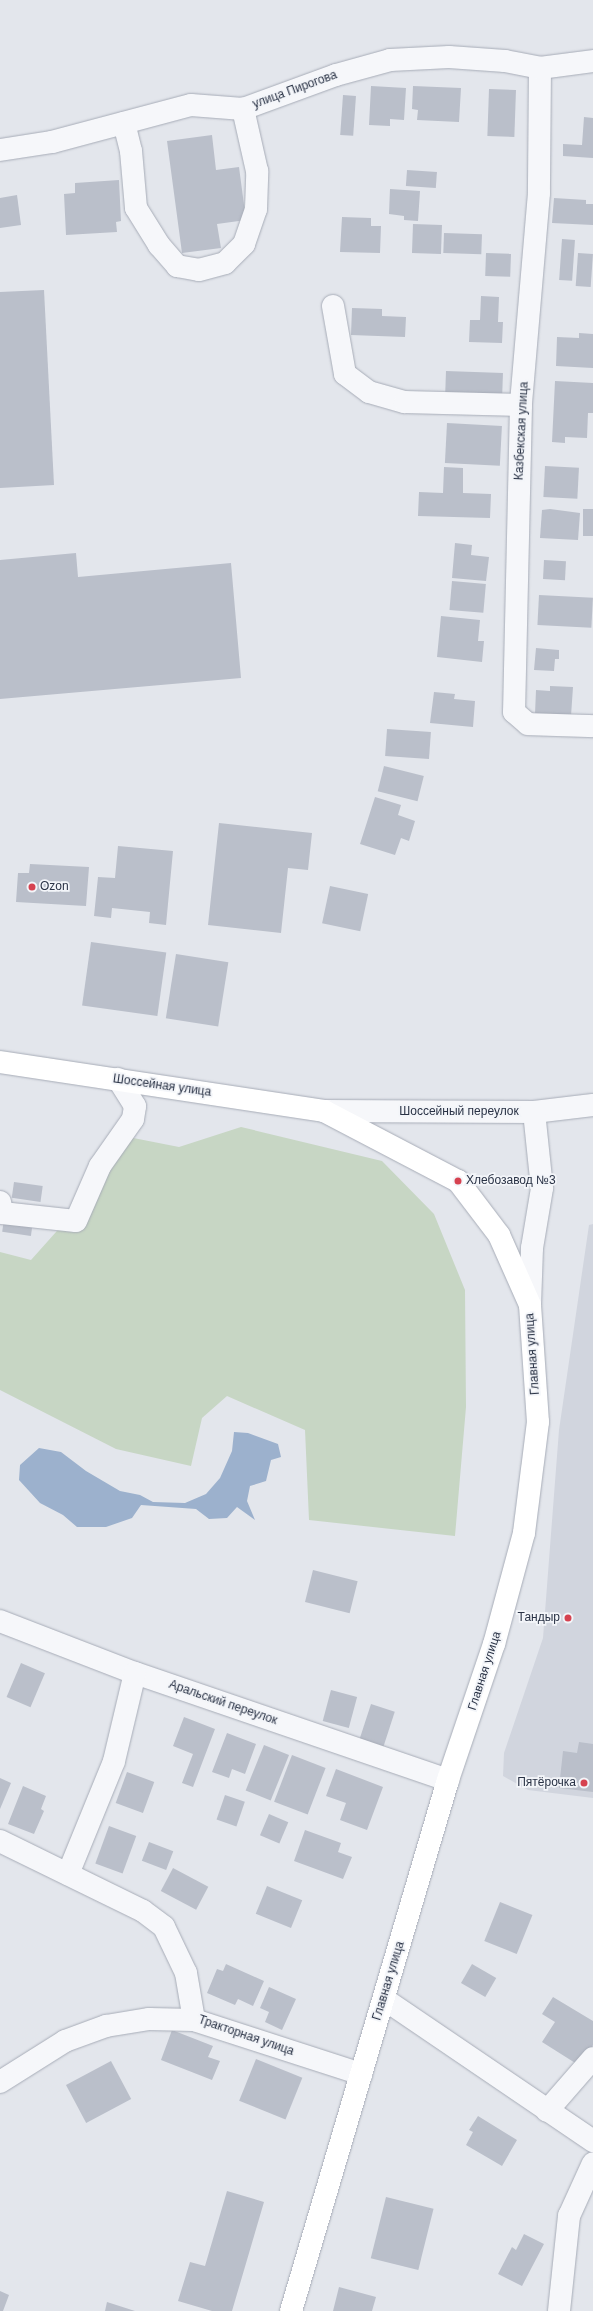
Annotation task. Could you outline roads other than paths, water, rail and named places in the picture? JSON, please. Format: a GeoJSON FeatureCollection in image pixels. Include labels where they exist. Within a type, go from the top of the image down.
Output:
{"type":"FeatureCollection","features":[{"type":"Feature","properties":{"kind":"main road","name":"Шоссейная улица"},"geometry":{"type":"LineString","coordinates":[[0,1062],[324,1111]]}},
{"type":"Feature","properties":{"kind":"main road","name":"Главная улица"},"geometry":{"type":"LineString","coordinates":[[291,2311],[448,1780],[494,1644],[524,1534],[538,1422],[530,1305],[499,1235],[458,1181],[324,1111]]}},
{"type":"Feature","properties":{"kind":"street","name":"улица Пирогова"},"geometry":{"type":"LineString","coordinates":[[0,150],[52,142],[192,105],[243,109],[336,75],[390,60],[449,57],[505,61],[540,68],[593,61]]}},
{"type":"Feature","properties":{"kind":"street","name":"Казбекская улица"},"geometry":{"type":"LineString","coordinates":[[540,68],[539,193],[521,404],[514,712],[528,724],[593,726]]}},
{"type":"Feature","properties":{"kind":"street"},"geometry":{"type":"LineString","coordinates":[[124,123],[131,151],[136,208],[159,245],[177,266],[199,270],[224,262],[244,244],[256,209],[257,171],[243,109]]}},
{"type":"Feature","properties":{"kind":"street"},"geometry":{"type":"LineString","coordinates":[[333,306],[345,374],[369,392],[405,402],[521,404]]}},
{"type":"Feature","properties":{"kind":"street"},"geometry":{"type":"LineString","coordinates":[[0,1202],[2,1213],[76,1221],[100,1166],[133,1119],[135,1106],[118,1079]]}},
{"type":"Feature","properties":{"kind":"street","name":"Шоссейный переулок"},"geometry":{"type":"LineString","coordinates":[[324,1111],[534,1112],[593,1105]]}},
{"type":"Feature","properties":{"kind":"street"},"geometry":{"type":"LineString","coordinates":[[530,1305],[532,1248],[542,1188],[534,1112]]}},
{"type":"Feature","properties":{"kind":"street","name":"Аральский переулок"},"geometry":{"type":"LineString","coordinates":[[0,1621],[134,1673],[448,1780]]}},
{"type":"Feature","properties":{"kind":"street"},"geometry":{"type":"LineString","coordinates":[[68,1874],[114,1761],[134,1673]]}},
{"type":"Feature","properties":{"kind":"street","name":"Тракторная улица"},"geometry":{"type":"LineString","coordinates":[[0,1841],[143,1911],[164,1928],[186,1973],[194,2020],[361,2074]]}},
{"type":"Feature","properties":{"kind":"street"},"geometry":{"type":"LineString","coordinates":[[384,1999],[547,2112],[593,2141]]}},
{"type":"Feature","properties":{"kind":"street"},"geometry":{"type":"LineString","coordinates":[[0,2082],[65,2041],[106,2026],[149,2019],[194,2020]]}},
{"type":"Feature","properties":{"kind":"street"},"geometry":{"type":"LineString","coordinates":[[547,2112],[593,2058]]}},
{"type":"Feature","properties":{"kind":"street"},"geometry":{"type":"LineString","coordinates":[[559,2311],[569,2216],[593,2164]]}},
{"type":"Feature","properties":{"kind":"water"},"geometry":{"type":"Polygon","coordinates":[[[234,1432],[248,1433],[278,1444],[281,1457],[271,1460],[266,1481],[250,1486],[247,1501],[255,1520],[237,1507],[227,1518],[209,1519],[196,1509],[141,1505],[132,1518],[106,1527],[77,1527],[63,1515],[40,1503],[19,1480],[20,1465],[39,1448],[61,1452],[86,1471],[120,1491],[140,1495],[153,1502],[185,1503],[206,1494],[220,1478],[232,1451],[234,1432]]]}},
{"type":"Feature","properties":{"kind":"place","name":"Ozon"},"geometry":{"type":"Point","coordinates":[32,887]}},
{"type":"Feature","properties":{"kind":"place","name":"Хлебозавод №3"},"geometry":{"type":"Point","coordinates":[458,1181]}},
{"type":"Feature","properties":{"kind":"place","name":"Тандыр"},"geometry":{"type":"Point","coordinates":[568,1618]}},
{"type":"Feature","properties":{"kind":"place","name":"Пятёрочка"},"geometry":{"type":"Point","coordinates":[584,1783]}}]}
